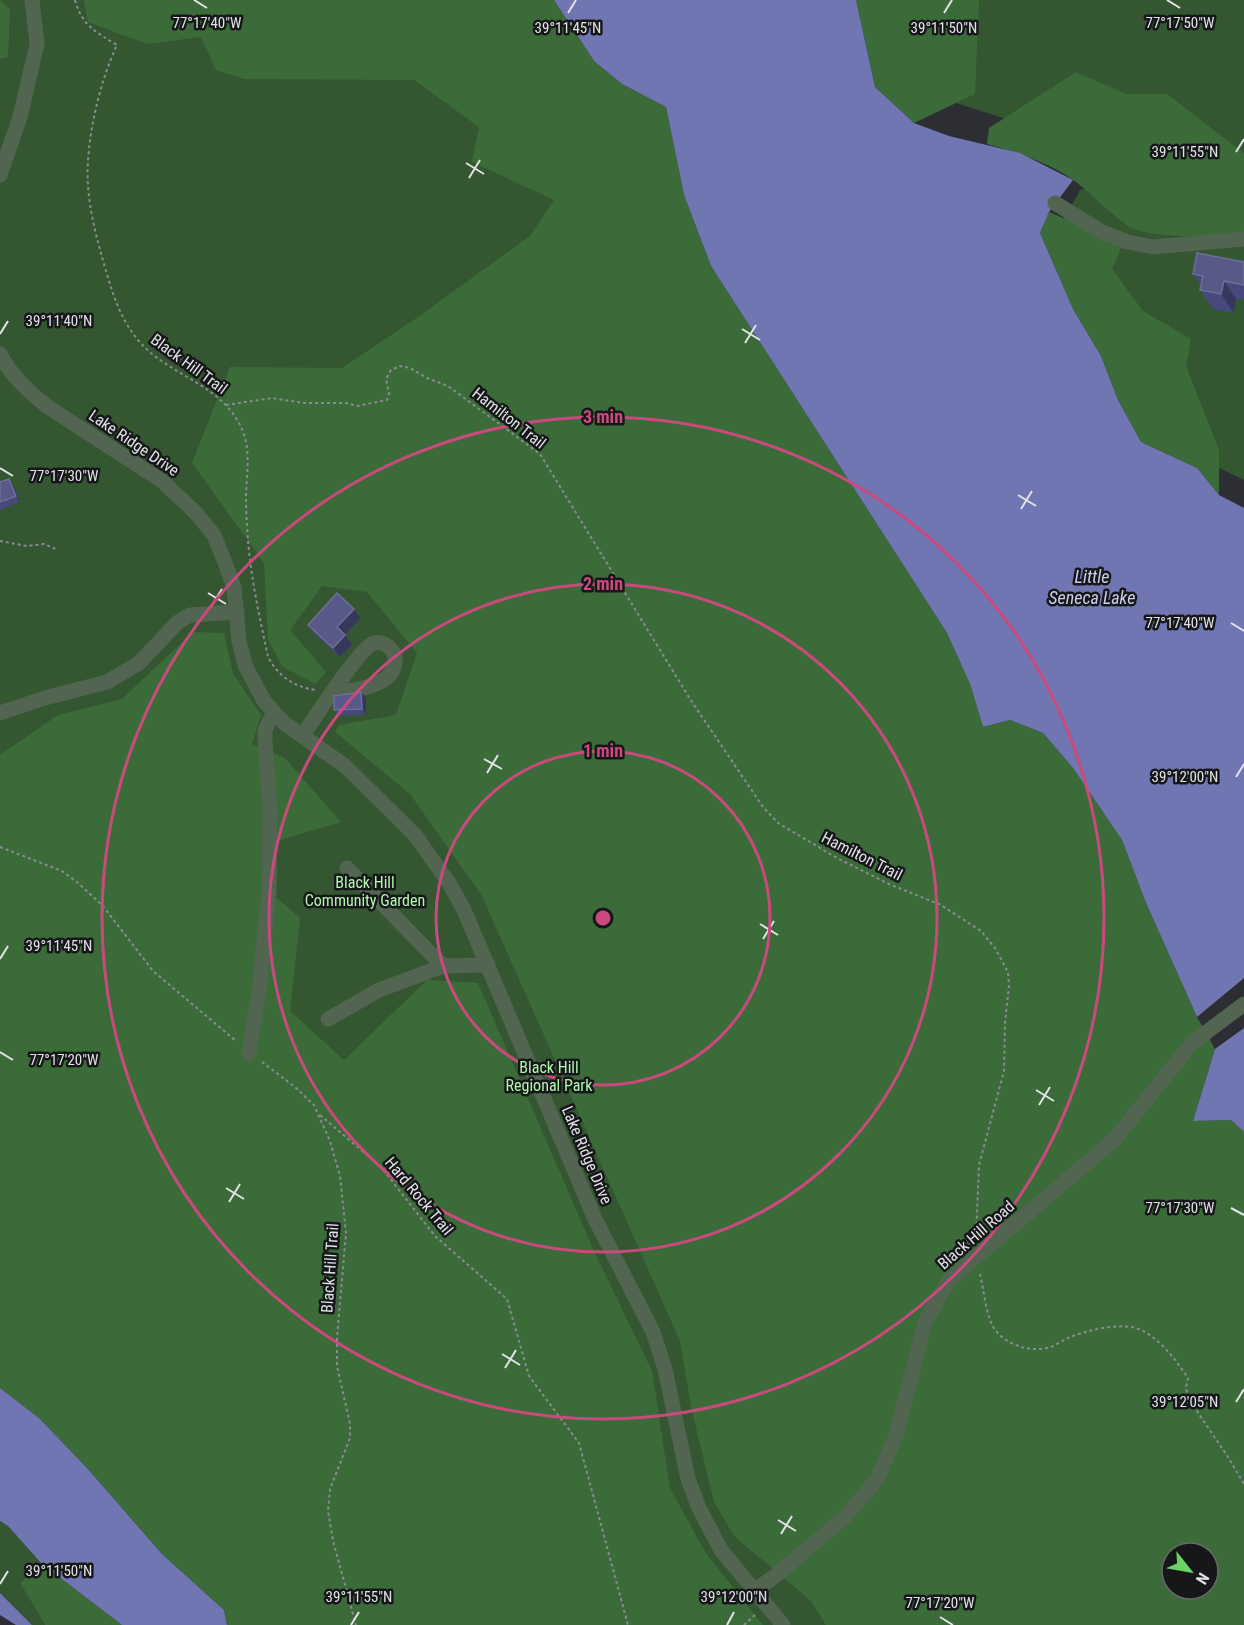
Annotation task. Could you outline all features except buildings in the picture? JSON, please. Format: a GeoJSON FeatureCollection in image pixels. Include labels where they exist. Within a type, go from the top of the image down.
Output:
{"type":"FeatureCollection","features":[{"type":"Feature","properties":{"kind":"street"},"geometry":{"type":"LineString","coordinates":[[0,175],[20,117],[37,44],[32,0]]}},
{"type":"Feature","properties":{"kind":"street"},"geometry":{"type":"LineString","coordinates":[[1055,203],[1102,232],[1128,242],[1153,247],[1244,239]]}},
{"type":"Feature","properties":{"kind":"street","name":"Lake Ridge Drive"},"geometry":{"type":"LineString","coordinates":[[0,354],[3,362],[30,394],[162,481],[195,512],[214,535],[234,587],[239,641],[245,665],[264,701],[284,723],[345,766],[415,835],[449,883],[488,965],[595,1220],[653,1332],[665,1369],[688,1479],[699,1508],[721,1550],[783,1625]]}},
{"type":"Feature","properties":{"kind":"street"},"geometry":{"type":"LineString","coordinates":[[0,713],[45,698],[107,682],[139,663],[178,622],[190,615],[237,612]]}},
{"type":"Feature","properties":{"kind":"street"},"geometry":{"type":"LineString","coordinates":[[302,736],[326,694]]}},
{"type":"Feature","properties":{"kind":"street"},"geometry":{"type":"LineString","coordinates":[[249,1053],[259,992],[268,891],[270,807],[265,730],[274,712]]}},
{"type":"Feature","properties":{"kind":"street"},"geometry":{"type":"LineString","coordinates":[[347,868],[443,966]]}},
{"type":"Feature","properties":{"kind":"street"},"geometry":{"type":"LineString","coordinates":[[328,1019],[378,990],[443,966],[488,965]]}},
{"type":"Feature","properties":{"kind":"street","name":"Black Hill Road"},"geometry":{"type":"LineString","coordinates":[[755,1590],[774,1577],[845,1517],[877,1479],[896,1436],[925,1322],[949,1280],[1114,1140],[1192,1043],[1244,1004]]}},
{"type":"Feature","properties":{"kind":"path","name":"Black Hill Trail"},"geometry":{"type":"LineString","coordinates":[[75,0],[88,26],[117,45],[101,85],[96,109],[88,185],[92,214],[115,299],[123,320],[137,339],[151,353],[204,386],[226,405],[242,428],[247,444],[248,543],[268,657],[286,679],[303,688],[322,690],[326,694]]}},
{"type":"Feature","properties":{"kind":"path","name":"Hamilton Trail"},"geometry":{"type":"LineString","coordinates":[[226,405],[272,398],[303,403],[346,403],[357,406],[381,402],[387,400],[389,394],[386,379],[391,370],[400,366],[410,368],[448,386],[540,454],[690,699],[763,807],[778,823],[837,858],[888,884],[941,905],[981,931],[995,948],[1008,972],[1004,1071],[979,1165],[975,1258],[989,1318],[996,1331],[1021,1347],[1038,1350],[1050,1348],[1067,1339],[1096,1329],[1131,1327],[1148,1335],[1174,1356],[1188,1378],[1186,1387],[1188,1398],[1244,1484]]}},
{"type":"Feature","properties":{"kind":"path"},"geometry":{"type":"LineString","coordinates":[[0,541],[27,546],[44,544],[58,550]]}},
{"type":"Feature","properties":{"kind":"path","name":"Black Hill Trail"},"geometry":{"type":"LineString","coordinates":[[0,847],[62,871],[77,882],[103,906],[153,971],[249,1053],[307,1097],[319,1114],[335,1155],[340,1176],[346,1233],[337,1366],[350,1424],[350,1438],[330,1489],[328,1511],[333,1541],[356,1625]]}},
{"type":"Feature","properties":{"kind":"path","name":"Hard Rock Trail"},"geometry":{"type":"LineString","coordinates":[[319,1114],[381,1167],[435,1236],[507,1299],[529,1376],[579,1443],[628,1625]]}},
{"type":"Feature","properties":{"kind":"green space","name":"Black Hill Regional Park"},"geometry":{"type":"Polygon","coordinates":[[[0,0],[524,0],[1207,1541],[1160,1541],[1160,1601],[1220,1601],[1220,1571],[1244,1625],[288,1625],[0,1365],[0,0]]]}},
{"type":"Feature","properties":{"kind":"green space"},"geometry":{"type":"Polygon","coordinates":[[[0,0],[10,9],[8,57],[0,59],[0,0]]]}},
{"type":"Feature","properties":{"kind":"green space"},"geometry":{"type":"Polygon","coordinates":[[[84,0],[554,0],[594,61],[622,84],[666,107],[684,195],[711,266],[947,633],[970,684],[983,727],[1010,720],[1043,733],[1073,768],[1122,840],[1146,903],[1197,1017],[1215,1049],[1193,1121],[1231,1120],[1244,1132],[1244,1625],[826,1625],[810,1600],[734,1536],[714,1502],[691,1407],[680,1341],[482,896],[410,794],[335,732],[339,725],[396,715],[417,653],[367,592],[322,586],[290,630],[326,672],[315,684],[282,666],[268,640],[264,563],[192,463],[230,367],[342,368],[418,317],[530,236],[554,200],[472,162],[479,127],[414,80],[244,79],[216,70],[201,37],[147,44],[88,22],[84,0]]]}},
{"type":"Feature","properties":{"kind":"green space"},"geometry":{"type":"Polygon","coordinates":[[[856,0],[979,0],[975,94],[914,123],[875,87],[856,0]]]}},
{"type":"Feature","properties":{"kind":"green space"},"geometry":{"type":"Polygon","coordinates":[[[884,0],[1244,0],[1244,480],[1166,442],[1061,225],[1080,190],[1125,181],[1122,156],[912,89],[884,0]]]}},
{"type":"Feature","properties":{"kind":"green space"},"geometry":{"type":"Polygon","coordinates":[[[1076,72],[1126,94],[1167,94],[1241,151],[1244,154],[1244,233],[1186,236],[1140,231],[1123,223],[1067,176],[1045,164],[987,144],[989,128],[1076,72]]]}},
{"type":"Feature","properties":{"kind":"green space"},"geometry":{"type":"Polygon","coordinates":[[[1049,212],[1123,243],[1112,269],[1143,311],[1191,339],[1186,366],[1219,450],[1219,495],[1197,468],[1141,442],[1118,400],[1101,356],[1073,309],[1040,233],[1049,212]]]}},
{"type":"Feature","properties":{"kind":"green space"},"geometry":{"type":"Polygon","coordinates":[[[193,632],[224,633],[233,674],[261,715],[252,744],[285,758],[341,822],[270,843],[269,891],[300,918],[290,1011],[344,1060],[427,980],[478,983],[594,1251],[652,1371],[670,1488],[705,1552],[763,1625],[227,1625],[224,1610],[162,1554],[87,1468],[39,1418],[0,1388],[0,755],[58,715],[122,699],[193,632]]]}},
{"type":"Feature","properties":{"kind":"green space"},"geometry":{"type":"Polygon","coordinates":[[[0,1521],[8,1526],[41,1563],[20,1583],[45,1625],[32,1625],[0,1593],[0,1521]]]}},
{"type":"Feature","properties":{"kind":"green space"},"geometry":{"type":"Polygon","coordinates":[[[41,1563],[122,1625],[45,1625],[20,1583],[41,1563]]]}},
{"type":"Feature","properties":{"kind":"water","name":"Little Seneca Lake"},"geometry":{"type":"Polygon","coordinates":[[[554,0],[856,0],[875,87],[914,123],[949,136],[1020,153],[1073,180],[1049,212],[1040,233],[1073,309],[1101,356],[1118,400],[1141,442],[1197,468],[1219,495],[1244,508],[1244,978],[1197,1017],[1146,903],[1122,840],[1073,768],[1043,733],[1010,720],[983,727],[970,684],[947,633],[711,266],[684,195],[666,107],[622,84],[594,61],[554,0]]]}},
{"type":"Feature","properties":{"kind":"water"},"geometry":{"type":"Polygon","coordinates":[[[1244,1028],[1244,1132],[1231,1120],[1193,1121],[1215,1049],[1244,1028]]]}},
{"type":"Feature","properties":{"kind":"water"},"geometry":{"type":"Polygon","coordinates":[[[0,1388],[39,1418],[87,1468],[162,1554],[224,1610],[227,1625],[122,1625],[41,1563],[8,1526],[0,1521],[0,1388]]]}},
{"type":"Feature","properties":{"kind":"water"},"geometry":{"type":"Polygon","coordinates":[[[0,1593],[32,1625],[16,1625],[0,1615],[0,1593]]]}},
{"type":"Feature","properties":{"kind":"park label","name":"Black Hill Community Garden"},"geometry":{"type":"Point","coordinates":[365,891]}}]}
